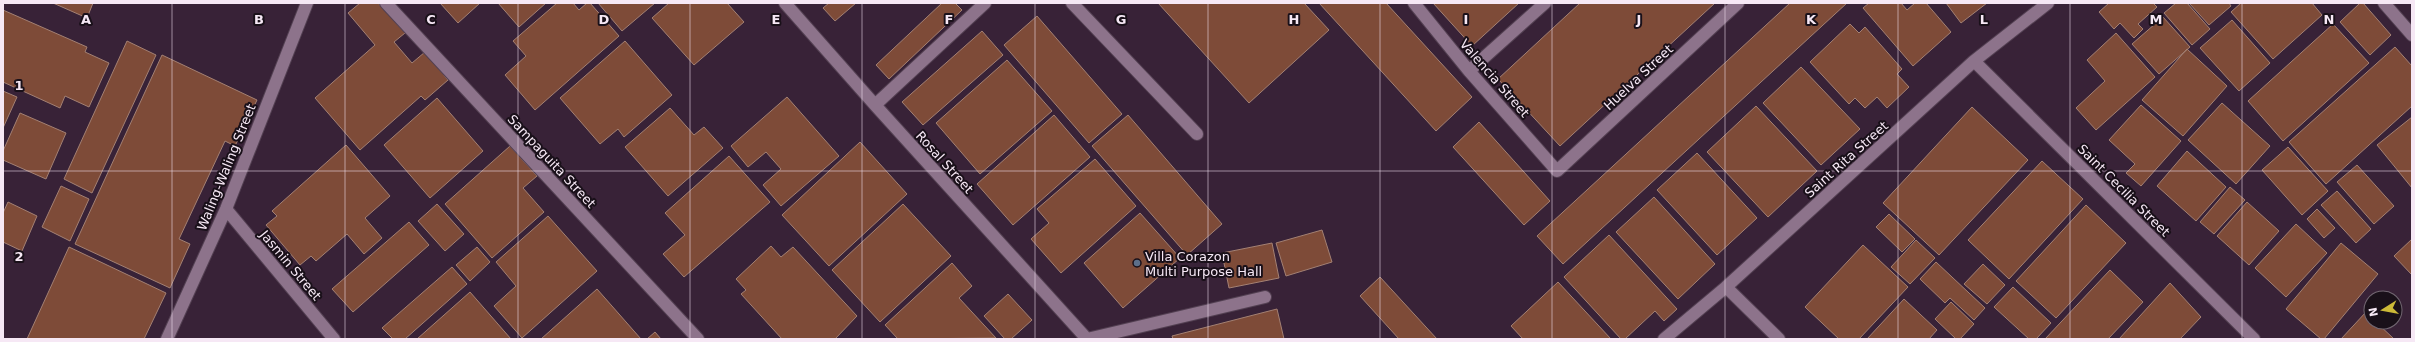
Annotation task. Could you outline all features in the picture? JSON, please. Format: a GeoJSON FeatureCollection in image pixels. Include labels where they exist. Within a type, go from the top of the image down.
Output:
{"type":"FeatureCollection","features":[{"type":"Feature","properties":{"kind":"street","name":"Waling-Waling Street"},"geometry":{"type":"LineString","coordinates":[[167,339],[226,209],[307,3]]}},
{"type":"Feature","properties":{"kind":"street","name":"Sampaguita Street"},"geometry":{"type":"LineString","coordinates":[[386,3],[698,339]]}},
{"type":"Feature","properties":{"kind":"street","name":"Rosal Street"},"geometry":{"type":"LineString","coordinates":[[785,3],[874,105],[1087,339]]}},
{"type":"Feature","properties":{"kind":"street"},"geometry":{"type":"LineString","coordinates":[[874,105],[985,3]]}},
{"type":"Feature","properties":{"kind":"street"},"geometry":{"type":"LineString","coordinates":[[1072,3],[1197,134]]}},
{"type":"Feature","properties":{"kind":"street","name":"Valencia Street"},"geometry":{"type":"LineString","coordinates":[[1414,3],[1469,71],[1557,171]]}},
{"type":"Feature","properties":{"kind":"street"},"geometry":{"type":"LineString","coordinates":[[1469,71],[1545,3]]}},
{"type":"Feature","properties":{"kind":"street","name":"Huelva Street"},"geometry":{"type":"LineString","coordinates":[[1557,171],[1738,3]]}},
{"type":"Feature","properties":{"kind":"street","name":"Saint Rita Street"},"geometry":{"type":"LineString","coordinates":[[1664,339],[1726,287],[1974,61],[2048,3]]}},
{"type":"Feature","properties":{"kind":"street"},"geometry":{"type":"LineString","coordinates":[[2384,3],[2412,35]]}},
{"type":"Feature","properties":{"kind":"street","name":"Saint Cecilia Street"},"geometry":{"type":"LineString","coordinates":[[1974,61],[2254,339]]}},
{"type":"Feature","properties":{"kind":"street","name":"Jasmin Street"},"geometry":{"type":"LineString","coordinates":[[226,209],[334,339]]}},
{"type":"Feature","properties":{"kind":"street"},"geometry":{"type":"LineString","coordinates":[[1726,287],[1779,339]]}},
{"type":"Feature","properties":{"kind":"street"},"geometry":{"type":"LineString","coordinates":[[1087,339],[1265,296]]}},
{"type":"Feature","properties":{"kind":"building"},"geometry":{"type":"Polygon","coordinates":[[[53,3],[93,3],[87,18],[53,3]]]}},
{"type":"Feature","properties":{"kind":"building"},"geometry":{"type":"Polygon","coordinates":[[[360,3],[378,3],[405,33],[394,42],[412,63],[425,52],[448,80],[425,100],[421,96],[360,150],[315,98],[375,45],[348,13],[360,3]]]}},
{"type":"Feature","properties":{"kind":"building"},"geometry":{"type":"Polygon","coordinates":[[[440,3],[480,3],[458,23],[440,3]]]}},
{"type":"Feature","properties":{"kind":"building"},"geometry":{"type":"Polygon","coordinates":[[[498,3],[546,3],[519,27],[498,3]]]}},
{"type":"Feature","properties":{"kind":"building"},"geometry":{"type":"Polygon","coordinates":[[[557,3],[573,3],[579,10],[587,3],[590,3],[619,36],[535,110],[505,75],[526,56],[513,41],[557,3]]]}},
{"type":"Feature","properties":{"kind":"building"},"geometry":{"type":"Polygon","coordinates":[[[598,3],[655,3],[622,31],[598,3]]]}},
{"type":"Feature","properties":{"kind":"building"},"geometry":{"type":"Polygon","coordinates":[[[669,3],[727,3],[744,22],[694,65],[652,18],[669,3]]]}},
{"type":"Feature","properties":{"kind":"building"},"geometry":{"type":"Polygon","coordinates":[[[829,3],[856,3],[835,21],[823,8],[829,3]]]}},
{"type":"Feature","properties":{"kind":"building"},"geometry":{"type":"Polygon","coordinates":[[[942,3],[955,3],[962,10],[889,79],[876,65],[942,3]]]}},
{"type":"Feature","properties":{"kind":"building"},"geometry":{"type":"Polygon","coordinates":[[[1158,3],[1304,3],[1329,30],[1249,103],[1158,3]]]}},
{"type":"Feature","properties":{"kind":"building"},"geometry":{"type":"Polygon","coordinates":[[[1319,3],[1386,3],[1472,97],[1436,131],[1319,3]]]}},
{"type":"Feature","properties":{"kind":"building"},"geometry":{"type":"Polygon","coordinates":[[[1433,3],[1519,3],[1472,46],[1433,3]]]}},
{"type":"Feature","properties":{"kind":"building"},"geometry":{"type":"Polygon","coordinates":[[[1580,3],[1715,3],[1560,146],[1498,79],[1580,3]]]}},
{"type":"Feature","properties":{"kind":"building"},"geometry":{"type":"Polygon","coordinates":[[[1790,3],[1847,3],[1563,264],[1537,236],[1790,3]]]}},
{"type":"Feature","properties":{"kind":"building"},"geometry":{"type":"Polygon","coordinates":[[[1869,3],[1901,3],[1907,10],[1915,3],[1926,3],[1951,32],[1913,66],[1863,8],[1869,3]]]}},
{"type":"Feature","properties":{"kind":"building"},"geometry":{"type":"Polygon","coordinates":[[[1946,3],[1987,3],[1961,23],[1946,3]]]}},
{"type":"Feature","properties":{"kind":"building"},"geometry":{"type":"Polygon","coordinates":[[[2109,3],[2153,3],[2157,7],[2138,24],[2143,29],[2134,38],[2120,23],[2114,29],[2099,12],[2109,3]]]}},
{"type":"Feature","properties":{"kind":"building"},"geometry":{"type":"Polygon","coordinates":[[[2176,3],[2187,3],[2210,29],[2192,45],[2164,13],[2176,3]]]}},
{"type":"Feature","properties":{"kind":"building"},"geometry":{"type":"Polygon","coordinates":[[[2189,3],[2229,3],[2231,6],[2209,25],[2189,3]]]}},
{"type":"Feature","properties":{"kind":"building"},"geometry":{"type":"Polygon","coordinates":[[[2241,3],[2312,3],[2322,15],[2273,59],[2231,12],[2241,3]]]}},
{"type":"Feature","properties":{"kind":"building"},"geometry":{"type":"Polygon","coordinates":[[[2360,3],[2363,3],[2391,35],[2370,55],[2340,22],[2360,3]]]}},
{"type":"Feature","properties":{"kind":"building"},"geometry":{"type":"Polygon","coordinates":[[[3,10],[87,47],[85,52],[109,63],[89,107],[65,96],[60,108],[3,82],[3,10]]]}},
{"type":"Feature","properties":{"kind":"building"},"geometry":{"type":"Polygon","coordinates":[[[1037,16],[1122,114],[1089,143],[1004,45],[1037,16]]]}},
{"type":"Feature","properties":{"kind":"building"},"geometry":{"type":"Polygon","coordinates":[[[2163,17],[2190,47],[2159,74],[2132,44],[2163,17]]]}},
{"type":"Feature","properties":{"kind":"building"},"geometry":{"type":"Polygon","coordinates":[[[2232,20],[2270,63],[2239,91],[2200,48],[2232,20]]]}},
{"type":"Feature","properties":{"kind":"building"},"geometry":{"type":"Polygon","coordinates":[[[1850,24],[1859,33],[1865,27],[1902,69],[1897,74],[1909,87],[1887,108],[1877,97],[1865,108],[1855,98],[1849,104],[1810,62],[1850,24]]]}},
{"type":"Feature","properties":{"kind":"building"},"geometry":{"type":"Polygon","coordinates":[[[2333,24],[2369,63],[2283,141],[2248,101],[2333,24]]]}},
{"type":"Feature","properties":{"kind":"building"},"geometry":{"type":"Polygon","coordinates":[[[982,31],[1003,55],[923,125],[902,102],[982,31]]]}},
{"type":"Feature","properties":{"kind":"building"},"geometry":{"type":"Polygon","coordinates":[[[2116,33],[2155,77],[2096,130],[2076,108],[2105,81],[2087,60],[2116,33]]]}},
{"type":"Feature","properties":{"kind":"building"},"geometry":{"type":"Polygon","coordinates":[[[127,41],[156,55],[92,193],[64,179],[127,41]]]}},
{"type":"Feature","properties":{"kind":"building"},"geometry":{"type":"Polygon","coordinates":[[[625,41],[672,95],[624,137],[618,129],[600,144],[560,98],[625,41]]]}},
{"type":"Feature","properties":{"kind":"building"},"geometry":{"type":"Polygon","coordinates":[[[2395,47],[2412,66],[2412,106],[2326,184],[2289,142],[2395,47]]]}},
{"type":"Feature","properties":{"kind":"building"},"geometry":{"type":"Polygon","coordinates":[[[2187,49],[2227,86],[2183,136],[2142,100],[2187,49]]]}},
{"type":"Feature","properties":{"kind":"building"},"geometry":{"type":"Polygon","coordinates":[[[162,55],[257,100],[235,146],[225,141],[179,239],[190,244],[170,288],[75,244],[162,55]]]}},
{"type":"Feature","properties":{"kind":"building"},"geometry":{"type":"Polygon","coordinates":[[[1007,60],[1052,111],[980,174],[936,123],[1007,60]]]}},
{"type":"Feature","properties":{"kind":"building"},"geometry":{"type":"Polygon","coordinates":[[[1801,67],[1860,129],[1821,165],[1763,103],[1801,67]]]}},
{"type":"Feature","properties":{"kind":"building"},"geometry":{"type":"Polygon","coordinates":[[[3,91],[17,97],[3,128],[3,91]]]}},
{"type":"Feature","properties":{"kind":"building"},"geometry":{"type":"Polygon","coordinates":[[[787,97],[839,156],[781,206],[763,185],[781,169],[766,152],[748,167],[731,146],[787,97]]]}},
{"type":"Feature","properties":{"kind":"building"},"geometry":{"type":"Polygon","coordinates":[[[437,98],[483,151],[430,198],[384,145],[437,98]]]}},
{"type":"Feature","properties":{"kind":"building"},"geometry":{"type":"Polygon","coordinates":[[[2222,103],[2270,146],[2236,184],[2188,140],[2222,103]]]}},
{"type":"Feature","properties":{"kind":"building"},"geometry":{"type":"Polygon","coordinates":[[[2141,105],[2181,141],[2141,186],[2126,173],[2135,164],[2109,140],[2141,105]]]}},
{"type":"Feature","properties":{"kind":"building"},"geometry":{"type":"Polygon","coordinates":[[[1756,106],[1817,171],[1768,217],[1707,152],[1756,106]]]}},
{"type":"Feature","properties":{"kind":"building"},"geometry":{"type":"Polygon","coordinates":[[[1972,107],[2028,160],[1939,255],[1883,203],[1972,107]]]}},
{"type":"Feature","properties":{"kind":"building"},"geometry":{"type":"Polygon","coordinates":[[[670,108],[694,135],[704,127],[723,148],[668,196],[625,147],[670,108]]]}},
{"type":"Feature","properties":{"kind":"building"},"geometry":{"type":"Polygon","coordinates":[[[20,113],[66,133],[46,179],[3,160],[3,151],[20,113]]]}},
{"type":"Feature","properties":{"kind":"building"},"geometry":{"type":"Polygon","coordinates":[[[1054,115],[1090,157],[1013,225],[977,184],[1054,115]]]}},
{"type":"Feature","properties":{"kind":"building"},"geometry":{"type":"Polygon","coordinates":[[[1128,115],[1222,224],[1187,255],[1092,146],[1128,115]]]}},
{"type":"Feature","properties":{"kind":"building"},"geometry":{"type":"Polygon","coordinates":[[[2412,117],[2412,188],[2377,145],[2412,117]]]}},
{"type":"Feature","properties":{"kind":"building"},"geometry":{"type":"Polygon","coordinates":[[[1479,122],[1550,201],[1524,225],[1453,147],[1479,122]]]}},
{"type":"Feature","properties":{"kind":"building"},"geometry":{"type":"Polygon","coordinates":[[[860,142],[907,194],[829,266],[782,215],[860,142]]]}},
{"type":"Feature","properties":{"kind":"building"},"geometry":{"type":"Polygon","coordinates":[[[346,145],[390,196],[365,218],[382,238],[364,254],[347,234],[316,261],[311,256],[300,265],[266,225],[277,216],[272,211],[346,145]]]}},
{"type":"Feature","properties":{"kind":"building"},"geometry":{"type":"Polygon","coordinates":[[[510,146],[537,176],[523,188],[544,212],[492,258],[445,204],[510,146]]]}},
{"type":"Feature","properties":{"kind":"building"},"geometry":{"type":"Polygon","coordinates":[[[2288,147],[2328,191],[2302,215],[2262,170],[2288,147]]]}},
{"type":"Feature","properties":{"kind":"building"},"geometry":{"type":"Polygon","coordinates":[[[2187,151],[2226,187],[2196,221],[2157,186],[2187,151]]]}},
{"type":"Feature","properties":{"kind":"building"},"geometry":{"type":"Polygon","coordinates":[[[1697,153],[1757,218],[1717,255],[1657,190],[1697,153]]]}},
{"type":"Feature","properties":{"kind":"building"},"geometry":{"type":"Polygon","coordinates":[[[729,156],[770,202],[684,277],[663,254],[685,235],[665,213],[729,156]]]}},
{"type":"Feature","properties":{"kind":"building"},"geometry":{"type":"Polygon","coordinates":[[[1095,159],[1136,206],[1061,273],[1031,239],[1049,223],[1037,209],[1095,159]]]}},
{"type":"Feature","properties":{"kind":"building"},"geometry":{"type":"Polygon","coordinates":[[[2042,161],[2083,199],[2009,279],[1968,240],[2042,161]]]}},
{"type":"Feature","properties":{"kind":"building"},"geometry":{"type":"Polygon","coordinates":[[[2357,165],[2394,206],[2374,224],[2337,182],[2357,165]]]}},
{"type":"Feature","properties":{"kind":"building"},"geometry":{"type":"Polygon","coordinates":[[[61,186],[89,199],[70,241],[42,227],[61,186]]]}},
{"type":"Feature","properties":{"kind":"building"},"geometry":{"type":"Polygon","coordinates":[[[2230,187],[2245,200],[2214,234],[2200,222],[2230,187]]]}},
{"type":"Feature","properties":{"kind":"building"},"geometry":{"type":"Polygon","coordinates":[[[2337,191],[2371,229],[2356,243],[2321,205],[2337,191]]]}},
{"type":"Feature","properties":{"kind":"building"},"geometry":{"type":"Polygon","coordinates":[[[1654,197],[1715,264],[1678,299],[1616,232],[1654,197]]]}},
{"type":"Feature","properties":{"kind":"building"},"geometry":{"type":"Polygon","coordinates":[[[8,202],[37,216],[22,251],[3,242],[3,213],[8,202]]]}},
{"type":"Feature","properties":{"kind":"building"},"geometry":{"type":"Polygon","coordinates":[[[2247,202],[2279,231],[2249,265],[2217,236],[2247,202]]]}},
{"type":"Feature","properties":{"kind":"building"},"geometry":{"type":"Polygon","coordinates":[[[437,204],[464,234],[445,251],[418,221],[437,204]]]}},
{"type":"Feature","properties":{"kind":"building"},"geometry":{"type":"Polygon","coordinates":[[[903,204],[951,256],[880,322],[832,270],[903,204]]]}},
{"type":"Feature","properties":{"kind":"building"},"geometry":{"type":"Polygon","coordinates":[[[2086,205],[2126,243],[2056,318],[2016,281],[2086,205]]]}},
{"type":"Feature","properties":{"kind":"building"},"geometry":{"type":"Polygon","coordinates":[[[2317,209],[2335,228],[2324,238],[2307,219],[2317,209]]]}},
{"type":"Feature","properties":{"kind":"building"},"geometry":{"type":"Polygon","coordinates":[[[1140,213],[1180,258],[1123,308],[1084,263],[1140,213]]]}},
{"type":"Feature","properties":{"kind":"building"},"geometry":{"type":"Polygon","coordinates":[[[1889,214],[1915,239],[1902,252],[1876,227],[1889,214]]]}},
{"type":"Feature","properties":{"kind":"building"},"geometry":{"type":"Polygon","coordinates":[[[548,216],[597,271],[522,338],[494,306],[516,286],[496,262],[548,216]]]}},
{"type":"Feature","properties":{"kind":"building"},"geometry":{"type":"Polygon","coordinates":[[[409,222],[429,245],[353,312],[332,289],[409,222]]]}},
{"type":"Feature","properties":{"kind":"building"},"geometry":{"type":"Polygon","coordinates":[[[2296,224],[2327,253],[2286,297],[2255,268],[2296,224]]]}},
{"type":"Feature","properties":{"kind":"building"},"geometry":{"type":"Polygon","coordinates":[[[1322,230],[1332,262],[1286,276],[1276,243],[1322,230]]]}},
{"type":"Feature","properties":{"kind":"building"},"geometry":{"type":"Polygon","coordinates":[[[1609,235],[1677,309],[1664,321],[1655,311],[1625,339],[1621,339],[1564,277],[1609,235]]]}},
{"type":"Feature","properties":{"kind":"building"},"geometry":{"type":"Polygon","coordinates":[[[2412,239],[2412,275],[2394,256],[2412,239]]]}},
{"type":"Feature","properties":{"kind":"building"},"geometry":{"type":"Polygon","coordinates":[[[1916,240],[1935,258],[1910,284],[1891,267],[1916,240]]]}},
{"type":"Feature","properties":{"kind":"building"},"geometry":{"type":"Polygon","coordinates":[[[1272,243],[1279,278],[1229,288],[1222,253],[1272,243]]]}},
{"type":"Feature","properties":{"kind":"building"},"geometry":{"type":"Polygon","coordinates":[[[2341,243],[2378,274],[2365,290],[2363,290],[2363,292],[2324,339],[2321,339],[2286,309],[2341,243]]]}},
{"type":"Feature","properties":{"kind":"building"},"geometry":{"type":"Polygon","coordinates":[[[1863,245],[1908,287],[1859,339],[1839,339],[1805,307],[1863,245]]]}},
{"type":"Feature","properties":{"kind":"building"},"geometry":{"type":"Polygon","coordinates":[[[771,246],[781,257],[793,247],[857,316],[835,339],[782,339],[741,294],[746,290],[736,279],[771,246]]]}},
{"type":"Feature","properties":{"kind":"building"},"geometry":{"type":"Polygon","coordinates":[[[69,247],[166,293],[144,339],[27,339],[69,247]]]}},
{"type":"Feature","properties":{"kind":"building"},"geometry":{"type":"Polygon","coordinates":[[[477,247],[490,262],[470,281],[456,265],[477,247]]]}},
{"type":"Feature","properties":{"kind":"building"},"geometry":{"type":"Polygon","coordinates":[[[1936,262],[1985,308],[1974,320],[1950,298],[1945,303],[1920,279],[1936,262]]]}},
{"type":"Feature","properties":{"kind":"building"},"geometry":{"type":"Polygon","coordinates":[[[952,263],[972,286],[959,298],[996,338],[898,339],[885,325],[952,263]]]}},
{"type":"Feature","properties":{"kind":"building"},"geometry":{"type":"Polygon","coordinates":[[[1983,264],[2005,285],[1987,304],[1964,284],[1983,264]]]}},
{"type":"Feature","properties":{"kind":"building"},"geometry":{"type":"Polygon","coordinates":[[[452,267],[467,284],[405,339],[393,339],[382,328],[452,267]]]}},
{"type":"Feature","properties":{"kind":"building"},"geometry":{"type":"Polygon","coordinates":[[[2110,270],[2143,302],[2108,339],[2045,339],[2110,270]]]}},
{"type":"Feature","properties":{"kind":"building"},"geometry":{"type":"Polygon","coordinates":[[[1380,277],[1437,339],[1399,339],[1360,296],[1380,277]]]}},
{"type":"Feature","properties":{"kind":"building"},"geometry":{"type":"Polygon","coordinates":[[[1558,282],[1611,339],[1523,339],[1511,326],[1558,282]]]}},
{"type":"Feature","properties":{"kind":"building"},"geometry":{"type":"Polygon","coordinates":[[[2170,283],[2201,317],[2180,339],[2119,339],[2170,283]]]}},
{"type":"Feature","properties":{"kind":"building"},"geometry":{"type":"Polygon","coordinates":[[[2013,287],[2051,323],[2036,339],[2029,339],[1994,307],[2013,287]]]}},
{"type":"Feature","properties":{"kind":"building"},"geometry":{"type":"Polygon","coordinates":[[[597,289],[641,339],[541,339],[597,289]]]}},
{"type":"Feature","properties":{"kind":"building"},"geometry":{"type":"Polygon","coordinates":[[[470,292],[511,339],[417,339],[470,292]]]}},
{"type":"Feature","properties":{"kind":"building"},"geometry":{"type":"Polygon","coordinates":[[[1008,294],[1032,320],[1011,339],[1005,339],[984,316],[1008,294]]]}},
{"type":"Feature","properties":{"kind":"building"},"geometry":{"type":"Polygon","coordinates":[[[1904,299],[1937,330],[1929,339],[1867,339],[1904,299]]]}},
{"type":"Feature","properties":{"kind":"building"},"geometry":{"type":"Polygon","coordinates":[[[1951,302],[1974,324],[1960,339],[1956,339],[1935,319],[1951,302]]]}},
{"type":"Feature","properties":{"kind":"building"},"geometry":{"type":"Polygon","coordinates":[[[1277,309],[1284,339],[1173,339],[1172,336],[1277,309]]]}},
{"type":"Feature","properties":{"kind":"building"},"geometry":{"type":"Polygon","coordinates":[[[2363,315],[2363,330],[2384,330],[2394,339],[2341,339],[2363,315]]]}},
{"type":"Feature","properties":{"kind":"building"},"geometry":{"type":"Polygon","coordinates":[[[655,332],[661,339],[647,339],[655,332]]]}},
{"type":"Feature","properties":{"kind":"place","name":"Villa Corazon Multi Purpose Hall"},"geometry":{"type":"Point","coordinates":[1137,263]}}]}
